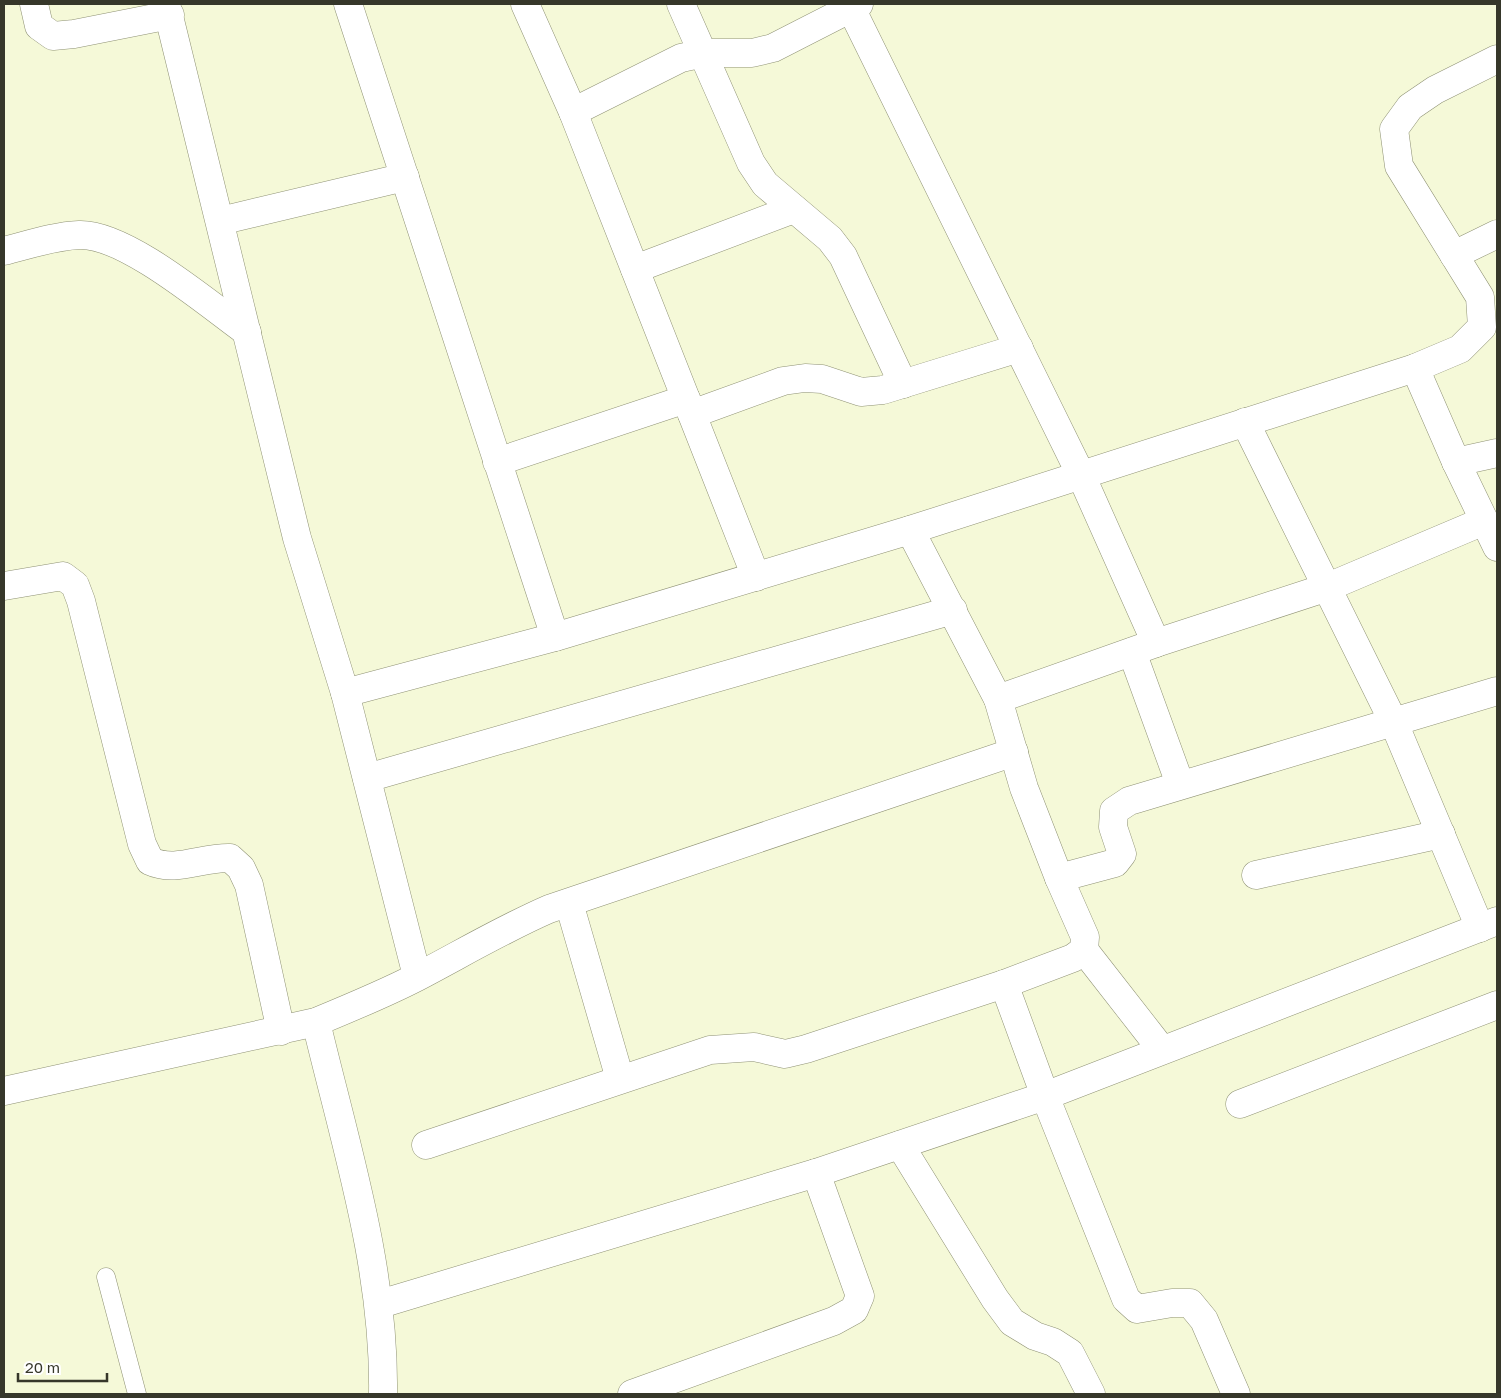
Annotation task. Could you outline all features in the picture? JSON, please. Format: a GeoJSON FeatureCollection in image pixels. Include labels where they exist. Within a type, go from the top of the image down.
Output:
{"type":"FeatureCollection","features":[{"type":"Feature","properties":{"kind":"street"},"geometry":{"type":"LineString","coordinates":[[34,4],[39,26],[53,36],[74,34],[168,9],[297,538],[345,693],[417,976]]}},
{"type":"Feature","properties":{"kind":"street"},"geometry":{"type":"LineString","coordinates":[[348,4],[555,637]]}},
{"type":"Feature","properties":{"kind":"street"},"geometry":{"type":"LineString","coordinates":[[526,4],[573,112],[756,577]]}},
{"type":"Feature","properties":{"kind":"street"},"geometry":{"type":"LineString","coordinates":[[681,4],[751,163],[765,184],[830,240],[843,256],[903,384]]}},
{"type":"Feature","properties":{"kind":"street"},"geometry":{"type":"LineString","coordinates":[[573,112],[661,66],[681,58],[704,53],[752,53],[773,48],[853,5],[1081,475],[1144,647],[1180,784]]}},
{"type":"Feature","properties":{"kind":"street"},"geometry":{"type":"LineString","coordinates":[[345,693],[555,637],[910,530],[1415,368],[1460,349],[1482,327],[1480,297],[1399,166],[1394,129],[1410,107],[1435,90],[1497,59]]}},
{"type":"Feature","properties":{"kind":"street"},"geometry":{"type":"LineString","coordinates":[[220,221],[405,177]]}},
{"type":"Feature","properties":{"kind":"street"},"geometry":{"type":"LineString","coordinates":[[635,269],[794,209]]}},
{"type":"Feature","properties":{"kind":"street"},"geometry":{"type":"LineString","coordinates":[[1454,255],[1497,234]]}},
{"type":"Feature","properties":{"kind":"street"},"geometry":{"type":"LineString","coordinates":[[4,251],[80,235],[106,238],[136,253],[247,332]]}},
{"type":"Feature","properties":{"kind":"street"},"geometry":{"type":"LineString","coordinates":[[498,462],[689,406],[783,381],[805,378],[822,379],[861,392],[883,390],[1018,348]]}},
{"type":"Feature","properties":{"kind":"street"},"geometry":{"type":"LineString","coordinates":[[1415,368],[1456,462],[1497,547]]}},
{"type":"Feature","properties":{"kind":"street"},"geometry":{"type":"LineString","coordinates":[[380,1304],[816,1173],[1045,1096],[1489,925],[1441,834],[1394,723],[1245,422]]}},
{"type":"Feature","properties":{"kind":"street"},"geometry":{"type":"LineString","coordinates":[[1456,462],[1497,453]]}},
{"type":"Feature","properties":{"kind":"street"},"geometry":{"type":"LineString","coordinates":[[998,699],[1144,647],[1328,587],[1484,521]]}},
{"type":"Feature","properties":{"kind":"street"},"geometry":{"type":"LineString","coordinates":[[910,530],[998,699],[1024,788],[1058,878],[1085,937],[1084,950],[1162,1050]]}},
{"type":"Feature","properties":{"kind":"street"},"geometry":{"type":"LineString","coordinates":[[4,586],[63,576],[75,585],[81,601],[142,844],[150,861],[162,867],[179,866],[213,858],[230,858],[241,868],[249,886],[281,1031]]}},
{"type":"Feature","properties":{"kind":"street"},"geometry":{"type":"LineString","coordinates":[[367,778],[953,610]]}},
{"type":"Feature","properties":{"kind":"street"},"geometry":{"type":"LineString","coordinates":[[1058,878],[1115,863],[1122,854],[1114,827],[1114,811],[1129,801],[1180,784],[1394,723],[1497,691]]}},
{"type":"Feature","properties":{"kind":"street"},"geometry":{"type":"LineString","coordinates":[[4,1091],[316,1022],[362,1004],[507,927],[569,902],[1014,752]]}},
{"type":"Feature","properties":{"kind":"street"},"geometry":{"type":"LineString","coordinates":[[1256,875],[1441,834]]}},
{"type":"Feature","properties":{"kind":"street"},"geometry":{"type":"LineString","coordinates":[[569,902],[620,1079]]}},
{"type":"Feature","properties":{"kind":"street"},"geometry":{"type":"LineString","coordinates":[[426,1145],[710,1050],[754,1046],[785,1054],[1004,984],[1073,958],[1084,950]]}},
{"type":"Feature","properties":{"kind":"street"},"geometry":{"type":"LineString","coordinates":[[1004,984],[1045,1096],[1126,1299],[1137,1309],[1153,1308],[1172,1303],[1190,1303],[1204,1320],[1236,1394]]}},
{"type":"Feature","properties":{"kind":"street"},"geometry":{"type":"LineString","coordinates":[[1240,1104],[1497,1005]]}},
{"type":"Feature","properties":{"kind":"street"},"geometry":{"type":"LineString","coordinates":[[316,1022],[368,1237],[380,1304],[384,1350],[383,1394]]}},
{"type":"Feature","properties":{"kind":"street"},"geometry":{"type":"LineString","coordinates":[[900,1144],[995,1299],[1012,1322],[1035,1336],[1053,1342],[1070,1353],[1091,1394]]}},
{"type":"Feature","properties":{"kind":"street"},"geometry":{"type":"LineString","coordinates":[[632,1394],[834,1321],[854,1310],[860,1296],[816,1173]]}},
{"type":"Feature","properties":{"kind":"lane"},"geometry":{"type":"LineString","coordinates":[[106,1277],[138,1394]]}}]}
